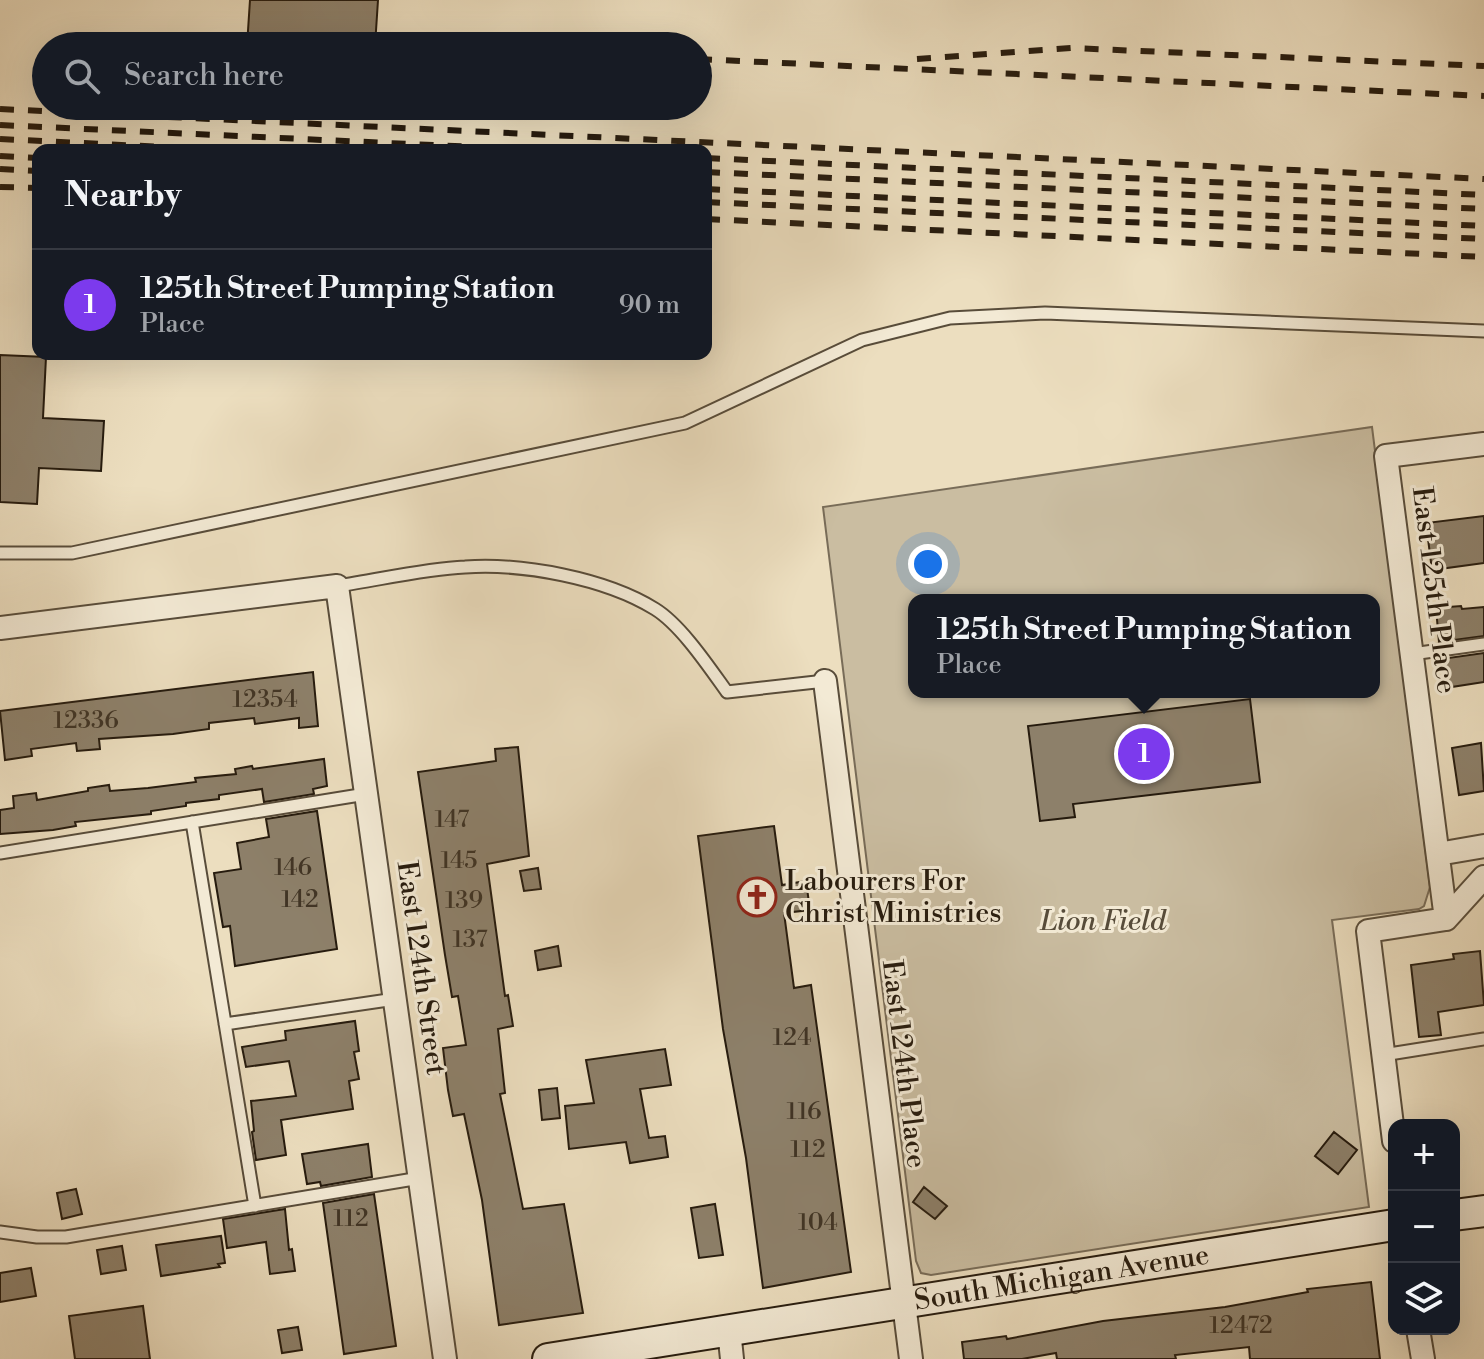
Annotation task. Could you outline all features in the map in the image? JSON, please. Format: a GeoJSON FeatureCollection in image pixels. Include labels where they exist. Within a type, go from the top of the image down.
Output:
{"type":"FeatureCollection","features":[{"type":"Feature","properties":{"kind":"main road"},"geometry":{"type":"LineString","coordinates":[[1460,1214],[1484,1211]]}},
{"type":"Feature","properties":{"kind":"main road","name":"South Michigan Avenue"},"geometry":{"type":"LineString","coordinates":[[548,1359],[730,1344],[904,1302],[1388,1226]]}},
{"type":"Feature","properties":{"kind":"street","name":"East 125th Place"},"geometry":{"type":"LineString","coordinates":[[1446,919],[1386,456],[1484,444]]}},
{"type":"Feature","properties":{"kind":"street"},"geometry":{"type":"LineString","coordinates":[[0,628],[337,586]]}},
{"type":"Feature","properties":{"kind":"street","name":"East 124th Street"},"geometry":{"type":"LineString","coordinates":[[337,586],[445,1359]]}},
{"type":"Feature","properties":{"kind":"street","name":"East 124th Place"},"geometry":{"type":"LineString","coordinates":[[825,681],[911,1359]]}},
{"type":"Feature","properties":{"kind":"street"},"geometry":{"type":"LineString","coordinates":[[1438,854],[1484,846]]}},
{"type":"Feature","properties":{"kind":"street"},"geometry":{"type":"LineString","coordinates":[[1391,1119],[1368,931],[1446,919],[1484,877]]}},
{"type":"Feature","properties":{"kind":"street"},"geometry":{"type":"LineString","coordinates":[[1419,1335],[1423,1359]]}},
{"type":"Feature","properties":{"kind":"lane"},"geometry":{"type":"LineString","coordinates":[[0,553],[53,555],[92,550],[685,423],[862,340],[950,318],[1045,313],[1484,331]]}},
{"type":"Feature","properties":{"kind":"lane"},"geometry":{"type":"LineString","coordinates":[[337,586],[465,566],[543,571],[616,590],[657,610],[696,650],[727,692],[825,681]]}},
{"type":"Feature","properties":{"kind":"lane"},"geometry":{"type":"LineString","coordinates":[[1412,654],[1484,644]]}},
{"type":"Feature","properties":{"kind":"lane"},"geometry":{"type":"LineString","coordinates":[[0,853],[366,794]]}},
{"type":"Feature","properties":{"kind":"lane"},"geometry":{"type":"LineString","coordinates":[[192,822],[255,1206]]}},
{"type":"Feature","properties":{"kind":"lane"},"geometry":{"type":"LineString","coordinates":[[225,1024],[395,999]]}},
{"type":"Feature","properties":{"kind":"lane"},"geometry":{"type":"LineString","coordinates":[[1383,1055],[1484,1039]]}},
{"type":"Feature","properties":{"kind":"lane"},"geometry":{"type":"LineString","coordinates":[[0,1232],[66,1237],[420,1178]]}},
{"type":"Feature","properties":{"kind":"green space","name":"Lion Field"},"geometry":{"type":"Polygon","coordinates":[[[1372,427],[1430,887],[1424,906],[1419,909],[1332,920],[1369,1207],[931,1275],[921,1273],[916,1261],[823,507],[1372,427]]]}},
{"type":"Feature","properties":{"kind":"building"},"geometry":{"type":"Polygon","coordinates":[[[250,0],[378,0],[376,32],[248,32],[250,0]]]}},
{"type":"Feature","properties":{"kind":"building"},"geometry":{"type":"Polygon","coordinates":[[[0,355],[46,360],[43,418],[104,421],[101,471],[39,468],[37,504],[0,502],[0,355]]]}},
{"type":"Feature","properties":{"kind":"building"},"geometry":{"type":"Polygon","coordinates":[[[1484,516],[1484,563],[1432,570],[1426,523],[1484,516]]]}},
{"type":"Feature","properties":{"kind":"building"},"geometry":{"type":"Polygon","coordinates":[[[1461,606],[1462,609],[1484,607],[1484,636],[1439,642],[1436,608],[1461,606]]]}},
{"type":"Feature","properties":{"kind":"building"},"geometry":{"type":"Polygon","coordinates":[[[1484,653],[1484,682],[1445,688],[1441,659],[1484,653]]]}},
{"type":"Feature","properties":{"kind":"building"},"geometry":{"type":"Polygon","coordinates":[[[313,672],[318,726],[299,728],[299,718],[255,724],[254,718],[209,723],[209,729],[173,734],[99,739],[100,749],[77,751],[76,743],[31,749],[32,756],[5,760],[0,711],[313,672]]]}},
{"type":"Feature","properties":{"kind":"building"},"geometry":{"type":"Polygon","coordinates":[[[1250,699],[1260,782],[1073,804],[1075,817],[1040,821],[1028,726],[1250,699]]]}},
{"type":"Feature","properties":{"kind":"building"},"geometry":{"type":"Polygon","coordinates":[[[1481,743],[1484,791],[1459,795],[1452,748],[1481,743]]]}},
{"type":"Feature","properties":{"kind":"building"},"geometry":{"type":"Polygon","coordinates":[[[518,747],[529,856],[487,864],[505,996],[508,995],[513,1026],[498,1029],[505,1093],[500,1094],[523,1209],[564,1204],[583,1313],[499,1325],[482,1200],[464,1114],[453,1116],[448,1090],[443,1048],[466,1045],[458,996],[452,997],[418,772],[496,761],[495,749],[518,747]]]}},
{"type":"Feature","properties":{"kind":"building"},"geometry":{"type":"Polygon","coordinates":[[[324,759],[327,786],[313,789],[314,794],[264,802],[262,789],[219,795],[219,799],[186,803],[186,806],[151,811],[151,814],[75,822],[76,826],[53,830],[0,834],[0,810],[14,808],[13,796],[36,793],[37,800],[109,785],[110,791],[148,788],[196,782],[195,778],[236,774],[235,769],[252,766],[253,769],[324,759]]]}},
{"type":"Feature","properties":{"kind":"building"},"geometry":{"type":"Polygon","coordinates":[[[317,811],[337,949],[235,966],[230,926],[223,927],[214,873],[241,869],[237,843],[269,837],[266,819],[317,811]]]}},
{"type":"Feature","properties":{"kind":"building"},"geometry":{"type":"Polygon","coordinates":[[[774,826],[782,885],[806,881],[810,910],[784,913],[794,988],[811,985],[851,1272],[763,1288],[746,1158],[723,1029],[698,836],[774,826]]]}},
{"type":"Feature","properties":{"kind":"building"},"geometry":{"type":"Polygon","coordinates":[[[538,868],[541,889],[524,891],[520,871],[538,868]]]}},
{"type":"Feature","properties":{"kind":"building"},"geometry":{"type":"Polygon","coordinates":[[[558,946],[561,966],[538,970],[535,951],[558,946]]]}},
{"type":"Feature","properties":{"kind":"building"},"geometry":{"type":"Polygon","coordinates":[[[1480,951],[1484,1005],[1438,1012],[1441,1035],[1419,1037],[1411,965],[1454,959],[1453,954],[1480,951]]]}},
{"type":"Feature","properties":{"kind":"building"},"geometry":{"type":"Polygon","coordinates":[[[355,1021],[359,1051],[354,1052],[359,1079],[349,1081],[353,1109],[281,1120],[286,1155],[256,1160],[251,1101],[296,1096],[289,1061],[246,1067],[242,1047],[286,1040],[285,1031],[355,1021]]]}},
{"type":"Feature","properties":{"kind":"building"},"geometry":{"type":"Polygon","coordinates":[[[665,1049],[671,1085],[640,1089],[649,1138],[665,1136],[668,1157],[630,1163],[626,1142],[569,1149],[565,1106],[594,1103],[586,1060],[665,1049]]]}},
{"type":"Feature","properties":{"kind":"building"},"geometry":{"type":"Polygon","coordinates":[[[557,1088],[560,1118],[542,1120],[539,1090],[557,1088]]]}},
{"type":"Feature","properties":{"kind":"building"},"geometry":{"type":"Polygon","coordinates":[[[1334,1132],[1357,1150],[1338,1174],[1315,1156],[1334,1132]]]}},
{"type":"Feature","properties":{"kind":"building"},"geometry":{"type":"Polygon","coordinates":[[[368,1144],[372,1177],[321,1186],[320,1182],[307,1184],[302,1154],[368,1144]]]}},
{"type":"Feature","properties":{"kind":"building"},"geometry":{"type":"Polygon","coordinates":[[[924,1187],[947,1206],[935,1219],[913,1202],[924,1187]]]}},
{"type":"Feature","properties":{"kind":"building"},"geometry":{"type":"Polygon","coordinates":[[[76,1189],[82,1214],[62,1219],[57,1193],[76,1189]]]}},
{"type":"Feature","properties":{"kind":"building"},"geometry":{"type":"Polygon","coordinates":[[[374,1194],[396,1346],[344,1354],[323,1203],[374,1194]]]}},
{"type":"Feature","properties":{"kind":"building"},"geometry":{"type":"Polygon","coordinates":[[[715,1204],[723,1255],[699,1258],[691,1208],[715,1204]]]}},
{"type":"Feature","properties":{"kind":"building"},"geometry":{"type":"Polygon","coordinates":[[[285,1209],[289,1250],[292,1249],[295,1271],[270,1274],[266,1242],[227,1248],[223,1219],[285,1209]]]}},
{"type":"Feature","properties":{"kind":"building"},"geometry":{"type":"Polygon","coordinates":[[[221,1236],[225,1263],[218,1264],[220,1267],[161,1276],[156,1245],[221,1236]]]}},
{"type":"Feature","properties":{"kind":"building"},"geometry":{"type":"Polygon","coordinates":[[[122,1246],[126,1270],[101,1274],[97,1250],[122,1246]]]}},
{"type":"Feature","properties":{"kind":"building"},"geometry":{"type":"Polygon","coordinates":[[[31,1268],[36,1296],[0,1302],[0,1273],[31,1268]]]}},
{"type":"Feature","properties":{"kind":"building"},"geometry":{"type":"Polygon","coordinates":[[[1371,1282],[1380,1359],[1250,1359],[1249,1347],[1175,1355],[1176,1359],[1057,1359],[1056,1353],[1022,1359],[964,1359],[962,1342],[1006,1336],[1007,1339],[1103,1321],[1225,1307],[1308,1292],[1307,1289],[1371,1282]]]}},
{"type":"Feature","properties":{"kind":"building"},"geometry":{"type":"Polygon","coordinates":[[[143,1306],[150,1359],[75,1359],[69,1316],[143,1306]]]}},
{"type":"Feature","properties":{"kind":"building"},"geometry":{"type":"Polygon","coordinates":[[[298,1327],[302,1350],[282,1353],[278,1330],[298,1327]]]}},
{"type":"Feature","properties":{"kind":"railway"},"geometry":{"type":"LineString","coordinates":[[917,59],[1072,48],[1484,66]]}},
{"type":"Feature","properties":{"kind":"railway"},"geometry":{"type":"LineString","coordinates":[[712,60],[1484,96]]}},
{"type":"Feature","properties":{"kind":"railway"},"geometry":{"type":"LineString","coordinates":[[0,109],[32,111]]}},
{"type":"Feature","properties":{"kind":"railway"},"geometry":{"type":"LineString","coordinates":[[233,120],[1484,179]]}},
{"type":"Feature","properties":{"kind":"railway"},"geometry":{"type":"LineString","coordinates":[[0,125],[410,144]]}},
{"type":"Feature","properties":{"kind":"railway"},"geometry":{"type":"LineString","coordinates":[[0,139],[102,144]]}},
{"type":"Feature","properties":{"kind":"railway"},"geometry":{"type":"LineString","coordinates":[[0,156],[32,158]]}},
{"type":"Feature","properties":{"kind":"railway"},"geometry":{"type":"LineString","coordinates":[[712,158],[1484,195]]}},
{"type":"Feature","properties":{"kind":"railway"},"geometry":{"type":"LineString","coordinates":[[0,169],[32,171]]}},
{"type":"Feature","properties":{"kind":"railway"},"geometry":{"type":"LineString","coordinates":[[712,172],[1484,209]]}},
{"type":"Feature","properties":{"kind":"railway"},"geometry":{"type":"LineString","coordinates":[[0,187],[32,188]]}},
{"type":"Feature","properties":{"kind":"railway"},"geometry":{"type":"LineString","coordinates":[[712,189],[1484,226]]}},
{"type":"Feature","properties":{"kind":"railway"},"geometry":{"type":"LineString","coordinates":[[712,202],[1484,239]]}},
{"type":"Feature","properties":{"kind":"railway"},"geometry":{"type":"LineString","coordinates":[[712,219],[1484,257]]}},
{"type":"Feature","properties":{"kind":"place","name":"125th Street Pumping Station"},"geometry":{"type":"Point","coordinates":[1144,754]}},
{"type":"Feature","properties":{"kind":"place","name":"Labourers For Christ Ministries"},"geometry":{"type":"Point","coordinates":[757,897]}}]}
